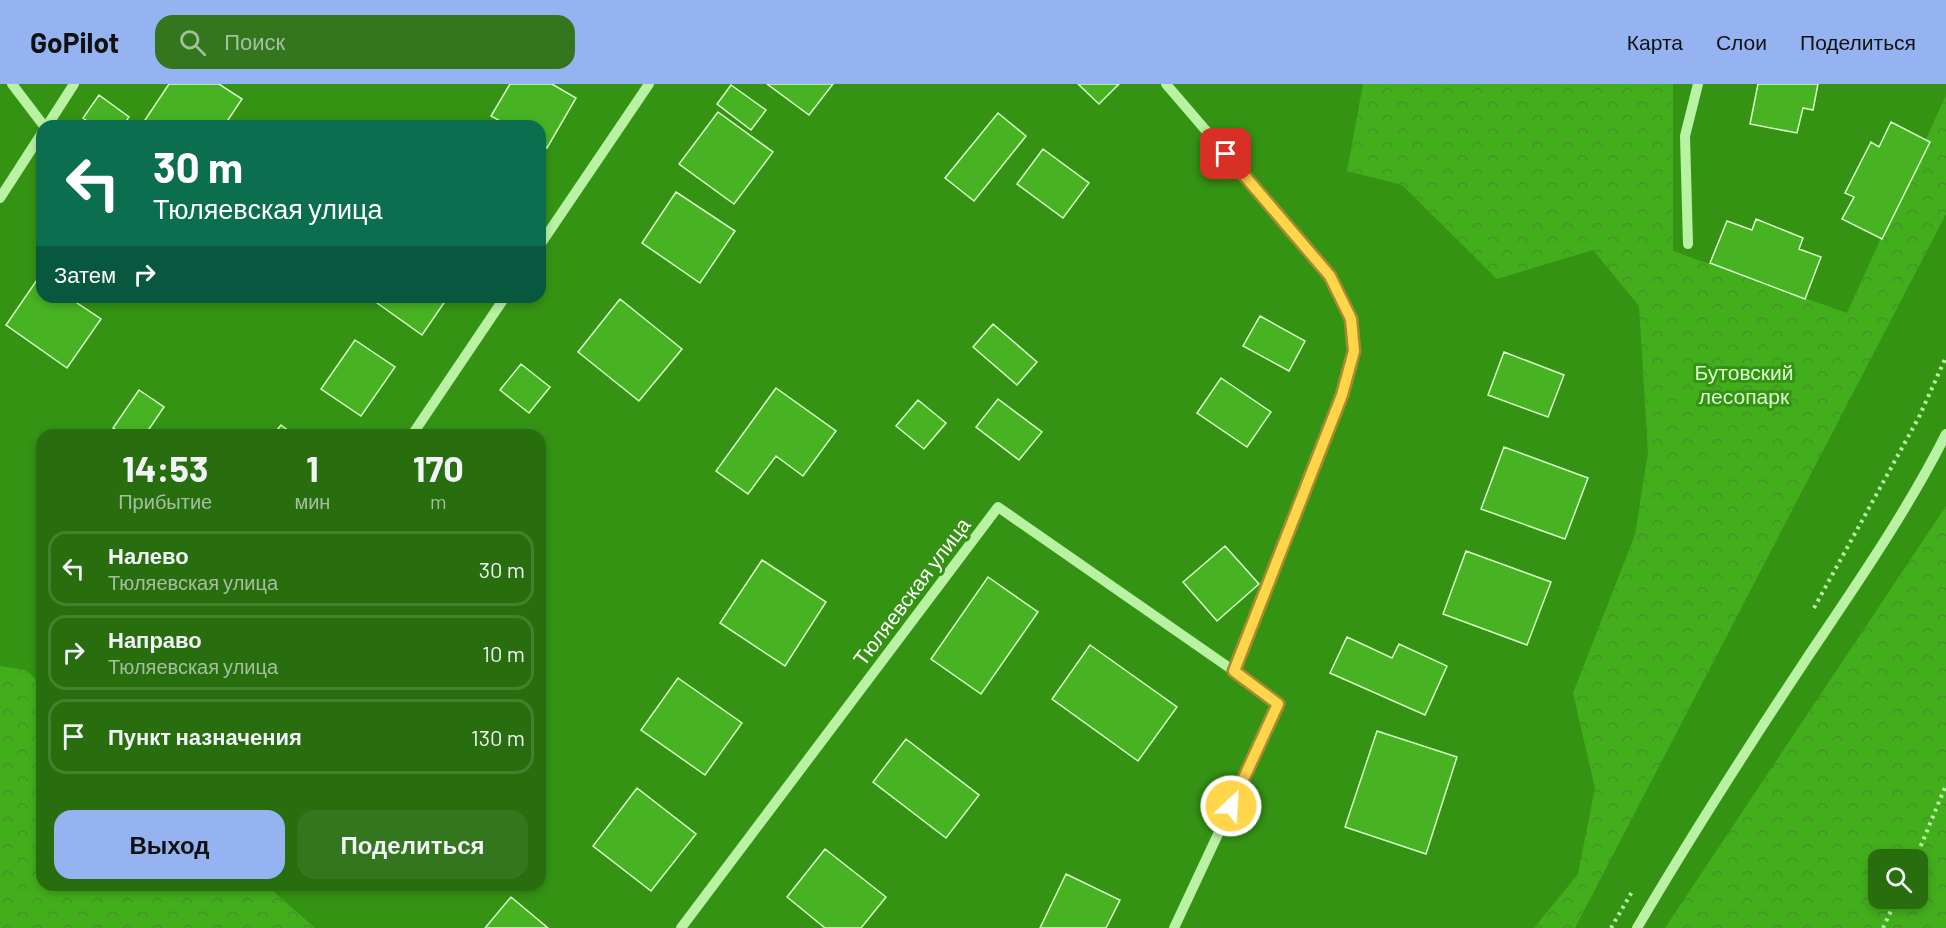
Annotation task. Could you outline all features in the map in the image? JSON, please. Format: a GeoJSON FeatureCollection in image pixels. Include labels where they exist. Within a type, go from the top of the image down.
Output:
{"type":"FeatureCollection","features":[{"type":"Feature","properties":{"kind":"street"},"geometry":{"type":"LineString","coordinates":[[12,84],[40,120]]}},
{"type":"Feature","properties":{"kind":"street"},"geometry":{"type":"LineString","coordinates":[[49,120],[74,84]]}},
{"type":"Feature","properties":{"kind":"street"},"geometry":{"type":"LineString","coordinates":[[546,236],[649,84]]}},
{"type":"Feature","properties":{"kind":"street"},"geometry":{"type":"LineString","coordinates":[[1166,84],[1330,276],[1351,319],[1354,351],[1342,395],[1234,671]]}},
{"type":"Feature","properties":{"kind":"street"},"geometry":{"type":"LineString","coordinates":[[1688,244],[1685,136],[1698,84]]}},
{"type":"Feature","properties":{"kind":"street"},"geometry":{"type":"LineString","coordinates":[[0,198],[36,142]]}},
{"type":"Feature","properties":{"kind":"street"},"geometry":{"type":"LineString","coordinates":[[416,429],[501,303]]}},
{"type":"Feature","properties":{"kind":"street"},"geometry":{"type":"LineString","coordinates":[[1637,928],[1712,802],[1875,558],[1946,434]]}},
{"type":"Feature","properties":{"kind":"street","name":"Тюляевская улица"},"geometry":{"type":"LineString","coordinates":[[681,928],[998,507],[1278,704],[1174,928]]}},
{"type":"Feature","properties":{"kind":"path"},"geometry":{"type":"LineString","coordinates":[[1811,613],[1919,417],[1946,357]]}},
{"type":"Feature","properties":{"kind":"path"},"geometry":{"type":"LineString","coordinates":[[1920,849],[1946,785]]}},
{"type":"Feature","properties":{"kind":"path"},"geometry":{"type":"LineString","coordinates":[[1611,928],[1637,885]]}},
{"type":"Feature","properties":{"kind":"path"},"geometry":{"type":"LineString","coordinates":[[1883,928],[1892,909]]}},
{"type":"Feature","properties":{"kind":"green space","name":"Бутовский лесопарк"},"geometry":{"type":"Polygon","coordinates":[[[1363,84],[1673,84],[1673,251],[1847,313],[1946,95],[1946,214],[1575,928],[1534,928],[1578,874],[1595,788],[1573,693],[1635,535],[1648,452],[1639,306],[1593,250],[1497,279],[1402,185],[1347,171],[1363,84]]]}},
{"type":"Feature","properties":{"kind":"green space"},"geometry":{"type":"Polygon","coordinates":[[[1946,506],[1946,928],[1665,928],[1946,506]]]}},
{"type":"Feature","properties":{"kind":"green space"},"geometry":{"type":"Polygon","coordinates":[[[0,666],[26,670],[36,679],[36,891],[273,891],[315,928],[0,928],[0,666]]]}},
{"type":"Feature","properties":{"kind":"building"},"geometry":{"type":"Polygon","coordinates":[[[169,84],[219,84],[242,99],[228,120],[145,120],[169,84]]]}},
{"type":"Feature","properties":{"kind":"building"},"geometry":{"type":"Polygon","coordinates":[[[510,84],[552,84],[576,98],[547,148],[546,120],[498,120],[491,116],[510,84]]]}},
{"type":"Feature","properties":{"kind":"building"},"geometry":{"type":"Polygon","coordinates":[[[767,84],[833,84],[809,115],[767,84]]]}},
{"type":"Feature","properties":{"kind":"building"},"geometry":{"type":"Polygon","coordinates":[[[1078,84],[1119,84],[1099,104],[1078,84]]]}},
{"type":"Feature","properties":{"kind":"building"},"geometry":{"type":"Polygon","coordinates":[[[1758,84],[1818,84],[1813,110],[1803,108],[1797,133],[1750,124],[1758,84]]]}},
{"type":"Feature","properties":{"kind":"building"},"geometry":{"type":"Polygon","coordinates":[[[731,85],[766,110],[751,130],[717,104],[731,85]]]}},
{"type":"Feature","properties":{"kind":"building"},"geometry":{"type":"Polygon","coordinates":[[[99,95],[129,117],[127,120],[86,120],[83,118],[99,95]]]}},
{"type":"Feature","properties":{"kind":"building"},"geometry":{"type":"Polygon","coordinates":[[[718,112],[773,152],[734,204],[679,164],[718,112]]]}},
{"type":"Feature","properties":{"kind":"building"},"geometry":{"type":"Polygon","coordinates":[[[998,113],[1026,136],[974,201],[945,178],[998,113]]]}},
{"type":"Feature","properties":{"kind":"building"},"geometry":{"type":"Polygon","coordinates":[[[1891,122],[1930,142],[1882,239],[1842,219],[1854,197],[1845,193],[1871,142],[1879,147],[1891,122]]]}},
{"type":"Feature","properties":{"kind":"building"},"geometry":{"type":"Polygon","coordinates":[[[1043,149],[1089,183],[1063,218],[1017,184],[1043,149]]]}},
{"type":"Feature","properties":{"kind":"building"},"geometry":{"type":"Polygon","coordinates":[[[676,192],[735,231],[700,283],[642,243],[676,192]]]}},
{"type":"Feature","properties":{"kind":"building"},"geometry":{"type":"Polygon","coordinates":[[[1756,219],[1803,238],[1799,249],[1821,257],[1805,299],[1710,263],[1727,221],[1752,230],[1756,219]]]}},
{"type":"Feature","properties":{"kind":"building"},"geometry":{"type":"Polygon","coordinates":[[[36,281],[36,303],[77,303],[101,319],[67,368],[6,325],[36,281]]]}},
{"type":"Feature","properties":{"kind":"building"},"geometry":{"type":"Polygon","coordinates":[[[620,299],[682,349],[639,401],[578,352],[620,299]]]}},
{"type":"Feature","properties":{"kind":"building"},"geometry":{"type":"Polygon","coordinates":[[[377,303],[444,303],[422,335],[377,303]]]}},
{"type":"Feature","properties":{"kind":"building"},"geometry":{"type":"Polygon","coordinates":[[[1260,316],[1305,341],[1289,371],[1243,346],[1260,316]]]}},
{"type":"Feature","properties":{"kind":"building"},"geometry":{"type":"Polygon","coordinates":[[[993,324],[1037,362],[1017,385],[973,347],[993,324]]]}},
{"type":"Feature","properties":{"kind":"building"},"geometry":{"type":"Polygon","coordinates":[[[355,340],[395,367],[361,416],[321,389],[355,340]]]}},
{"type":"Feature","properties":{"kind":"building"},"geometry":{"type":"Polygon","coordinates":[[[1504,352],[1564,375],[1548,417],[1488,395],[1504,352]]]}},
{"type":"Feature","properties":{"kind":"building"},"geometry":{"type":"Polygon","coordinates":[[[521,364],[550,387],[529,413],[500,390],[521,364]]]}},
{"type":"Feature","properties":{"kind":"building"},"geometry":{"type":"Polygon","coordinates":[[[1221,378],[1271,412],[1247,447],[1197,413],[1221,378]]]}},
{"type":"Feature","properties":{"kind":"building"},"geometry":{"type":"Polygon","coordinates":[[[776,388],[836,431],[803,476],[776,456],[748,494],[716,471],[776,388]]]}},
{"type":"Feature","properties":{"kind":"building"},"geometry":{"type":"Polygon","coordinates":[[[139,390],[164,407],[149,429],[113,428],[139,390]]]}},
{"type":"Feature","properties":{"kind":"building"},"geometry":{"type":"Polygon","coordinates":[[[998,399],[1042,432],[1019,460],[976,427],[998,399]]]}},
{"type":"Feature","properties":{"kind":"building"},"geometry":{"type":"Polygon","coordinates":[[[918,400],[946,423],[924,449],[896,426],[918,400]]]}},
{"type":"Feature","properties":{"kind":"building"},"geometry":{"type":"Polygon","coordinates":[[[1504,447],[1588,478],[1565,539],[1481,509],[1504,447]]]}},
{"type":"Feature","properties":{"kind":"building"},"geometry":{"type":"Polygon","coordinates":[[[1225,546],[1259,584],[1217,621],[1183,582],[1225,546]]]}},
{"type":"Feature","properties":{"kind":"building"},"geometry":{"type":"Polygon","coordinates":[[[1466,551],[1551,582],[1527,645],[1443,614],[1466,551]]]}},
{"type":"Feature","properties":{"kind":"building"},"geometry":{"type":"Polygon","coordinates":[[[762,560],[826,602],[785,666],[720,623],[762,560]]]}},
{"type":"Feature","properties":{"kind":"building"},"geometry":{"type":"Polygon","coordinates":[[[988,577],[1038,612],[981,694],[931,659],[988,577]]]}},
{"type":"Feature","properties":{"kind":"building"},"geometry":{"type":"Polygon","coordinates":[[[1347,637],[1392,658],[1399,644],[1447,666],[1425,715],[1330,673],[1347,637]]]}},
{"type":"Feature","properties":{"kind":"building"},"geometry":{"type":"Polygon","coordinates":[[[1090,645],[1177,707],[1138,761],[1052,699],[1090,645]]]}},
{"type":"Feature","properties":{"kind":"building"},"geometry":{"type":"Polygon","coordinates":[[[678,678],[742,723],[705,775],[641,730],[678,678]]]}},
{"type":"Feature","properties":{"kind":"building"},"geometry":{"type":"Polygon","coordinates":[[[1377,731],[1457,757],[1426,854],[1345,827],[1377,731]]]}},
{"type":"Feature","properties":{"kind":"building"},"geometry":{"type":"Polygon","coordinates":[[[906,739],[979,795],[946,838],[873,782],[906,739]]]}},
{"type":"Feature","properties":{"kind":"building"},"geometry":{"type":"Polygon","coordinates":[[[637,788],[696,834],[651,891],[593,846],[637,788]]]}},
{"type":"Feature","properties":{"kind":"building"},"geometry":{"type":"Polygon","coordinates":[[[825,849],[886,897],[861,928],[825,928],[787,897],[825,849]]]}},
{"type":"Feature","properties":{"kind":"building"},"geometry":{"type":"Polygon","coordinates":[[[1066,874],[1120,900],[1106,928],[1040,928],[1066,874]]]}},
{"type":"Feature","properties":{"kind":"building"},"geometry":{"type":"Polygon","coordinates":[[[511,897],[548,928],[485,928],[511,897]]]}},
{"type":"Feature","properties":{"kind":"route"},"geometry":{"type":"LineString","coordinates":[[1226,154],[1330,276],[1351,319],[1354,351],[1342,395],[1234,671],[1278,704],[1231,806]]}}]}
